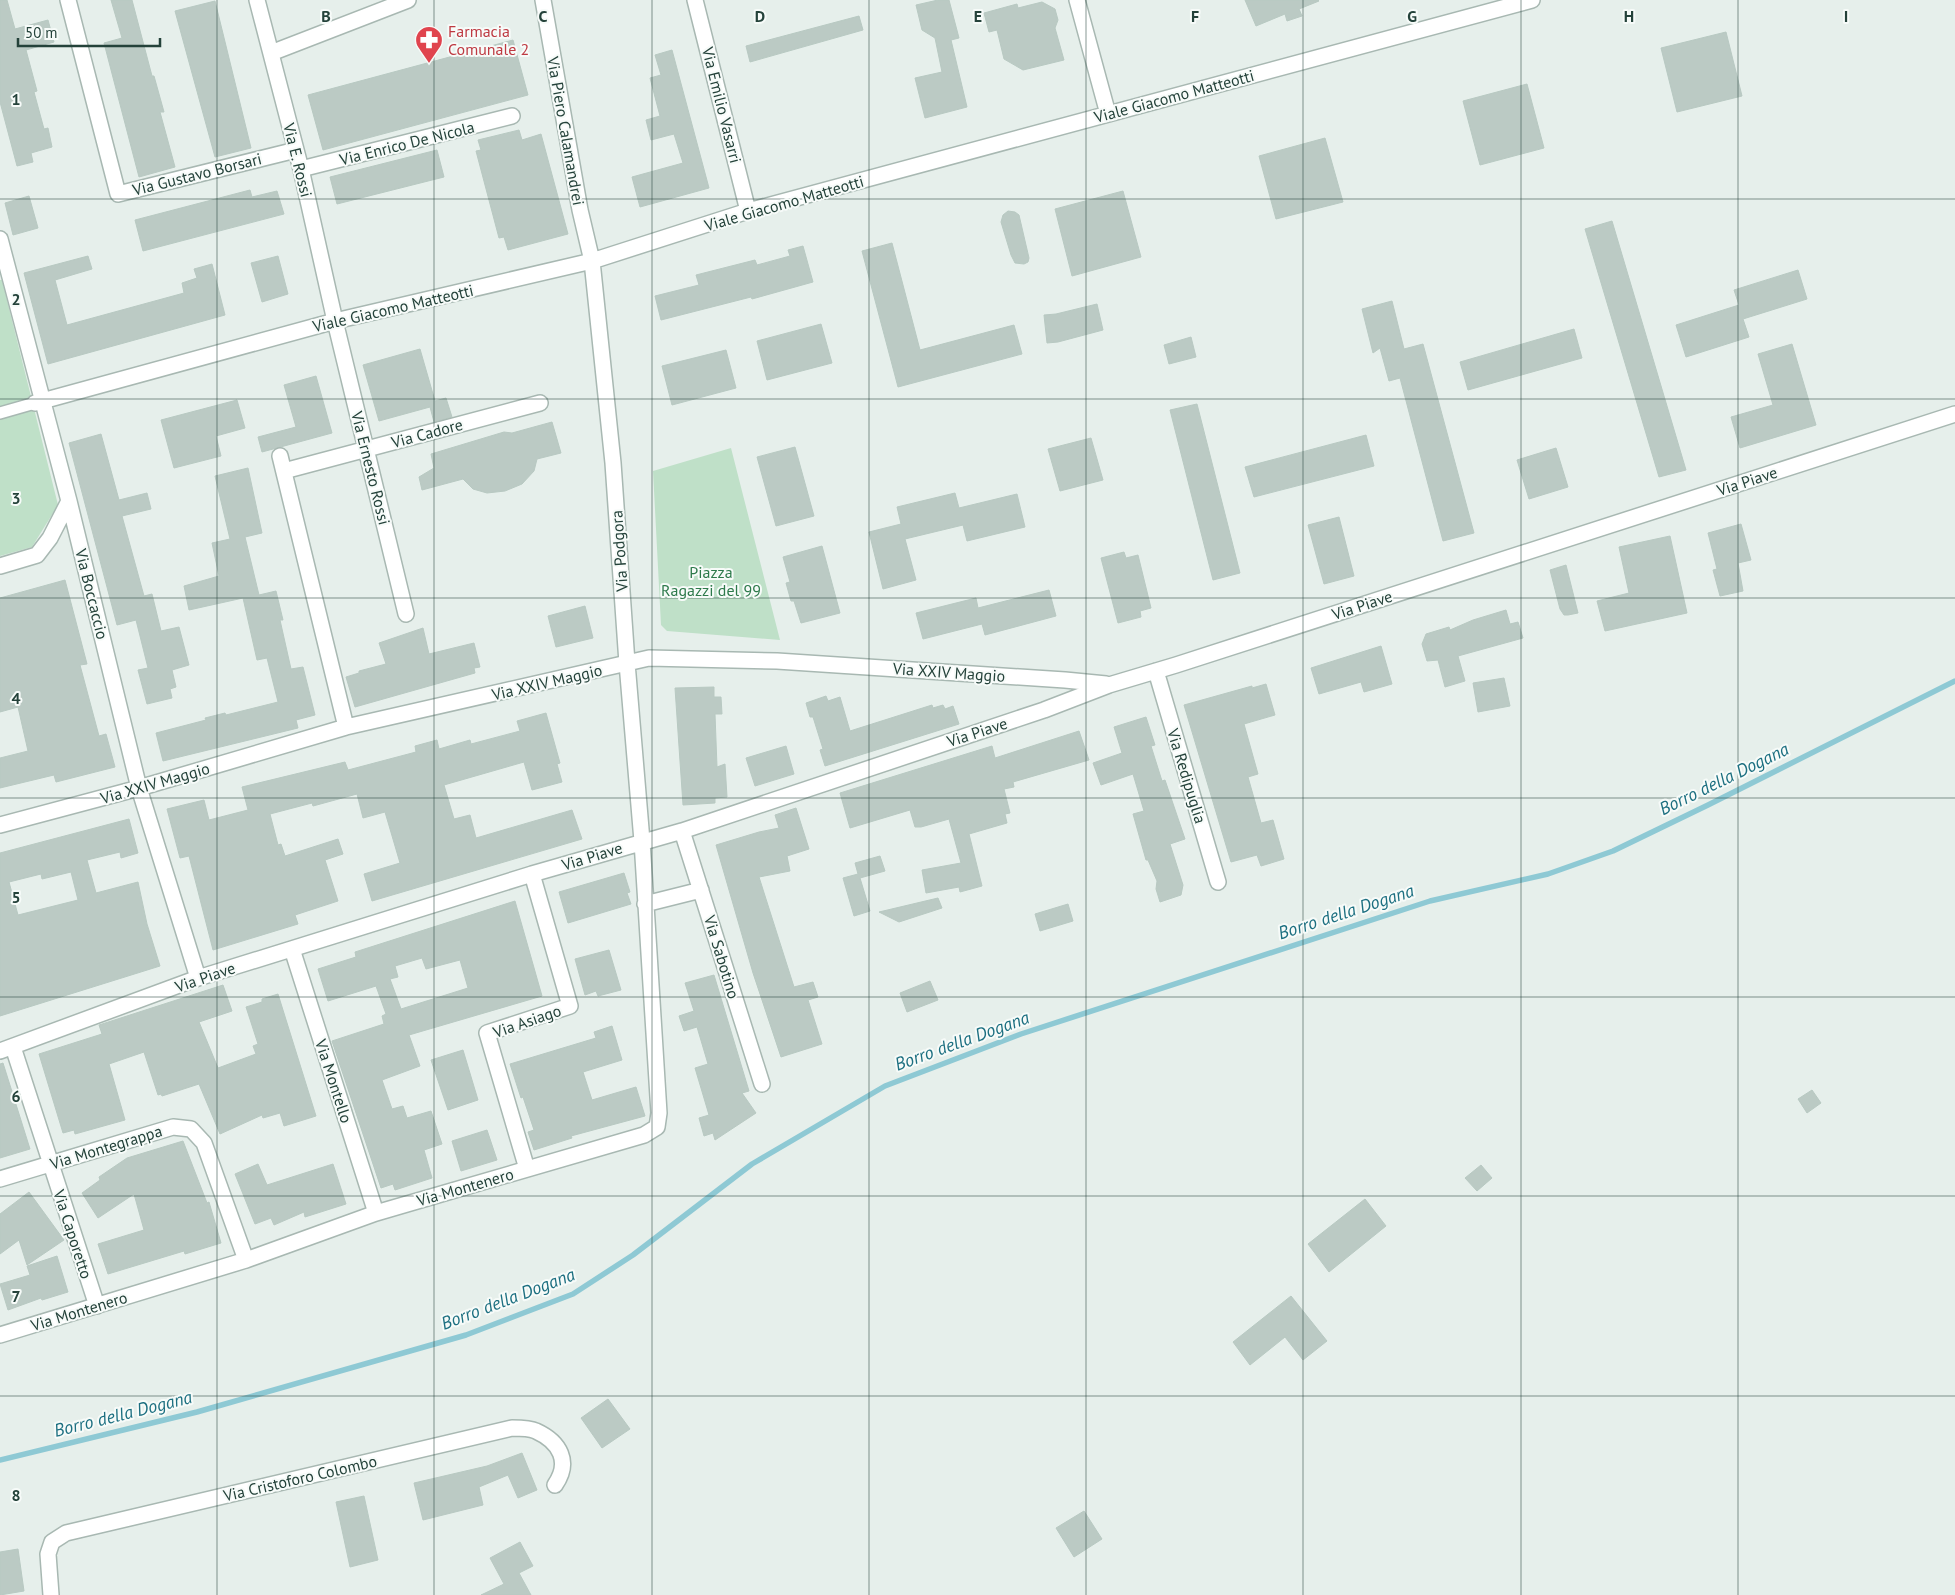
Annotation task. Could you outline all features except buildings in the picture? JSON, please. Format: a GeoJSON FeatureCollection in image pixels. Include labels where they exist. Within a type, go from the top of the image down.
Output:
{"type":"FeatureCollection","features":[{"type":"Feature","properties":{"kind":"street","name":"Via Gustavo Borsari"},"geometry":{"type":"LineString","coordinates":[[68,0],[118,194],[296,150]]}},
{"type":"Feature","properties":{"kind":"street","name":"Via E. Rossi"},"geometry":{"type":"LineString","coordinates":[[257,0],[301,169],[335,321]]}},
{"type":"Feature","properties":{"kind":"street"},"geometry":{"type":"LineString","coordinates":[[271,53],[408,0]]}},
{"type":"Feature","properties":{"kind":"street","name":"Via Piero Calamandrei"},"geometry":{"type":"LineString","coordinates":[[542,0],[580,210],[592,261]]}},
{"type":"Feature","properties":{"kind":"street","name":"Via Emilio Vasarri"},"geometry":{"type":"LineString","coordinates":[[695,0],[748,211]]}},
{"type":"Feature","properties":{"kind":"street"},"geometry":{"type":"LineString","coordinates":[[1077,0],[1108,114]]}},
{"type":"Feature","properties":{"kind":"street","name":"Viale Giacomo Matteotti"},"geometry":{"type":"LineString","coordinates":[[39,402],[335,321],[592,261],[748,211],[1532,0]]}},
{"type":"Feature","properties":{"kind":"street","name":"Via Enrico De Nicola"},"geometry":{"type":"LineString","coordinates":[[301,169],[512,116]]}},
{"type":"Feature","properties":{"kind":"street","name":"Via Boccaccio"},"geometry":{"type":"LineString","coordinates":[[0,238],[3,262],[39,402],[69,500],[139,788],[198,978]]}},
{"type":"Feature","properties":{"kind":"street","name":"Via Podgora"},"geometry":{"type":"LineString","coordinates":[[592,261],[613,463],[642,842]]}},
{"type":"Feature","properties":{"kind":"street","name":"Via Ernesto Rossi"},"geometry":{"type":"LineString","coordinates":[[335,321],[406,614]]}},
{"type":"Feature","properties":{"kind":"street"},"geometry":{"type":"LineString","coordinates":[[0,413],[39,402]]}},
{"type":"Feature","properties":{"kind":"street","name":"Via Cadore"},"geometry":{"type":"LineString","coordinates":[[346,728],[282,464],[367,450],[540,403]]}},
{"type":"Feature","properties":{"kind":"street","name":"Via Piave"},"geometry":{"type":"LineString","coordinates":[[7,1049],[198,978],[532,874],[682,831],[1044,710],[1109,685],[1955,414]]}},
{"type":"Feature","properties":{"kind":"street"},"geometry":{"type":"LineString","coordinates":[[0,566],[37,555],[50,538],[69,500]]}},
{"type":"Feature","properties":{"kind":"street","name":"Via XXIV Maggio"},"geometry":{"type":"LineString","coordinates":[[0,826],[346,728],[649,658],[777,661],[1055,679],[1109,685]]}},
{"type":"Feature","properties":{"kind":"street","name":"Via Redipuglia"},"geometry":{"type":"LineString","coordinates":[[1156,671],[1218,882]]}},
{"type":"Feature","properties":{"kind":"street","name":"Via Sabotino"},"geometry":{"type":"LineString","coordinates":[[682,831],[762,1084]]}},
{"type":"Feature","properties":{"kind":"street","name":"Via Montenero"},"geometry":{"type":"LineString","coordinates":[[0,1336],[246,1260],[376,1213],[644,1135],[657,1127],[659,1113],[642,842]]}},
{"type":"Feature","properties":{"kind":"street","name":"Via Asiago"},"geometry":{"type":"LineString","coordinates":[[527,1169],[486,1033],[570,1006],[532,874]]}},
{"type":"Feature","properties":{"kind":"street"},"geometry":{"type":"LineString","coordinates":[[646,904],[701,890]]}},
{"type":"Feature","properties":{"kind":"street","name":"Via Montello"},"geometry":{"type":"LineString","coordinates":[[292,949],[376,1213]]}},
{"type":"Feature","properties":{"kind":"street","name":"Via Caporetto"},"geometry":{"type":"LineString","coordinates":[[7,1049],[50,1164],[97,1306]]}},
{"type":"Feature","properties":{"kind":"street","name":"Via Montegrappa"},"geometry":{"type":"LineString","coordinates":[[0,1179],[173,1126],[192,1129],[204,1143],[246,1260]]}},
{"type":"Feature","properties":{"kind":"street","name":"Via Cristoforo Colombo"},"geometry":{"type":"LineString","coordinates":[[51,1595],[48,1554],[52,1542],[66,1532],[512,1428],[535,1430],[555,1443],[563,1456],[561,1477],[555,1485]]}},
{"type":"Feature","properties":{"kind":"green space"},"geometry":{"type":"Polygon","coordinates":[[[0,280],[2,280],[58,505],[32,547],[0,556],[0,280]]]}},
{"type":"Feature","properties":{"kind":"green space","name":"Piazza Ragazzi del 99"},"geometry":{"type":"Polygon","coordinates":[[[731,448],[780,640],[667,631],[661,625],[653,471],[731,448]]]}},
{"type":"Feature","properties":{"kind":"waterway","name":"Borro della Dogana"},"geometry":{"type":"LineString","coordinates":[[0,1460],[197,1412],[466,1335],[573,1294],[633,1255],[752,1164],[885,1086],[1021,1034],[1430,901],[1548,874],[1613,851],[1955,681]]}},
{"type":"Feature","properties":{"kind":"place","name":"Farmacia Comunale 2"},"geometry":{"type":"Point","coordinates":[429,64]}}]}
